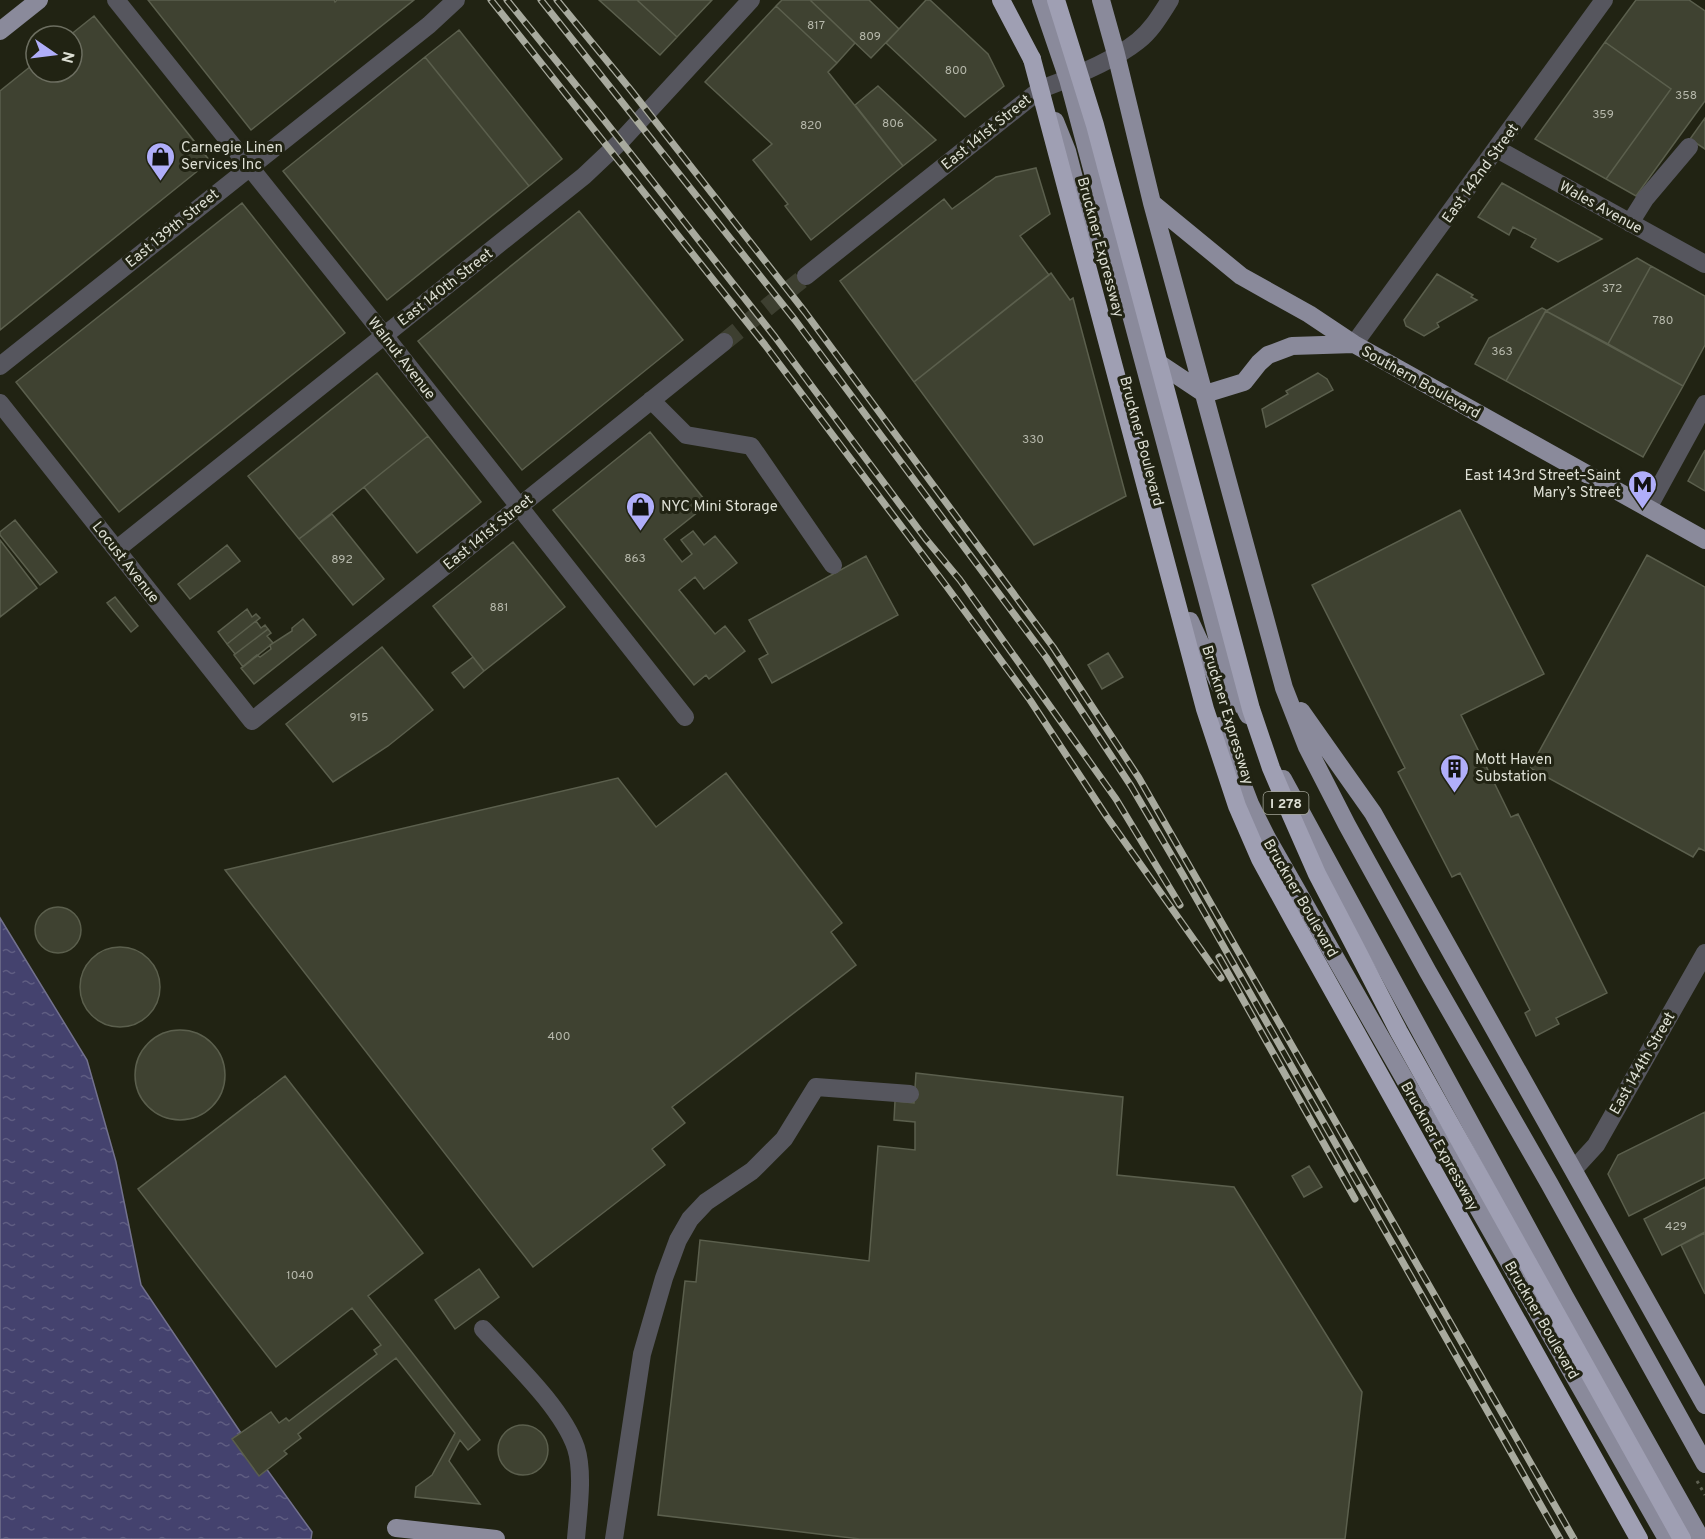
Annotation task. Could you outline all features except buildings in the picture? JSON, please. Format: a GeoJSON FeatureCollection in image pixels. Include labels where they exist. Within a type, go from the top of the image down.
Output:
{"type":"FeatureCollection","features":[{"type":"Feature","properties":{"kind":"highway"},"geometry":{"type":"LineString","coordinates":[[1001,0],[1032,59]]}},
{"type":"Feature","properties":{"kind":"highway","name":"Bruckner Expressway"},"geometry":{"type":"LineString","coordinates":[[1016,0],[1204,709],[1238,806],[1260,859],[1285,905],[1639,1539]]}},
{"type":"Feature","properties":{"kind":"highway","name":"Bruckner Expressway"},"geometry":{"type":"LineString","coordinates":[[1056,0],[1095,125],[1251,709],[1271,768],[1317,874],[1399,1032],[1682,1539]]}},
{"type":"Feature","properties":{"kind":"main road"},"geometry":{"type":"LineString","coordinates":[[0,31],[39,0]]}},
{"type":"Feature","properties":{"kind":"main road","name":"Bruckner Boulevard"},"geometry":{"type":"LineString","coordinates":[[992,0],[1041,89],[1067,151],[1190,621],[1222,735],[1250,804],[1267,838],[1667,1539]]}},
{"type":"Feature","properties":{"kind":"main road","name":"Bruckner Boulevard"},"geometry":{"type":"LineString","coordinates":[[1041,0],[1068,79],[1219,644],[1238,694],[1565,1297],[1701,1539]]}},
{"type":"Feature","properties":{"kind":"main road"},"geometry":{"type":"LineString","coordinates":[[1101,0],[1152,202],[1284,688],[1307,747],[1428,972],[1705,1464]]}},
{"type":"Feature","properties":{"kind":"main road","name":"Southern Boulevard"},"geometry":{"type":"LineString","coordinates":[[1152,202],[1242,276],[1309,314],[1354,344],[1705,540]]}},
{"type":"Feature","properties":{"kind":"main road"},"geometry":{"type":"LineString","coordinates":[[1205,394],[1244,382],[1268,355],[1292,346],[1354,344]]}},
{"type":"Feature","properties":{"kind":"main road"},"geometry":{"type":"LineString","coordinates":[[1140,351],[1205,394]]}},
{"type":"Feature","properties":{"kind":"main road"},"geometry":{"type":"LineString","coordinates":[[1190,621],[1220,686],[1248,715]]}},
{"type":"Feature","properties":{"kind":"main road"},"geometry":{"type":"LineString","coordinates":[[1284,688],[1373,813],[1705,1405]]}},
{"type":"Feature","properties":{"kind":"main road"},"geometry":{"type":"LineString","coordinates":[[1414,1020],[1448,1155]]}},
{"type":"Feature","properties":{"kind":"main road"},"geometry":{"type":"LineString","coordinates":[[396,1528],[496,1539]]}},
{"type":"Feature","properties":{"kind":"street","name":"Walnut Avenue"},"geometry":{"type":"LineString","coordinates":[[116,0],[686,717]]}},
{"type":"Feature","properties":{"kind":"street","name":"East 139th Street"},"geometry":{"type":"LineString","coordinates":[[0,366],[429,25],[456,0]]}},
{"type":"Feature","properties":{"kind":"street","name":"East 140th Street"},"geometry":{"type":"LineString","coordinates":[[117,549],[584,176],[603,159],[751,0]]}},
{"type":"Feature","properties":{"kind":"street","name":"East 141st Street"},"geometry":{"type":"LineString","coordinates":[[806,276],[1041,89],[1068,79],[1138,41],[1170,0]]}},
{"type":"Feature","properties":{"kind":"street","name":"East 142nd Street"},"geometry":{"type":"LineString","coordinates":[[1354,344],[1604,0]]}},
{"type":"Feature","properties":{"kind":"street"},"geometry":{"type":"LineString","coordinates":[[1630,223],[1645,200],[1689,147]]}},
{"type":"Feature","properties":{"kind":"street","name":"Wales Avenue"},"geometry":{"type":"LineString","coordinates":[[1497,149],[1705,264]]}},
{"type":"Feature","properties":{"kind":"street","name":"East 141st Street"},"geometry":{"type":"LineString","coordinates":[[252,722],[724,342]]}},
{"type":"Feature","properties":{"kind":"street"},"geometry":{"type":"LineString","coordinates":[[651,400],[686,435],[751,446],[833,565]]}},
{"type":"Feature","properties":{"kind":"street","name":"Locust Avenue"},"geometry":{"type":"LineString","coordinates":[[0,403],[252,722]]}},
{"type":"Feature","properties":{"kind":"street"},"geometry":{"type":"LineString","coordinates":[[1648,508],[1705,404]]}},
{"type":"Feature","properties":{"kind":"street","name":"East 144th Street"},"geometry":{"type":"LineString","coordinates":[[1574,1169],[1596,1145],[1705,953]]}},
{"type":"Feature","properties":{"kind":"street"},"geometry":{"type":"LineString","coordinates":[[614,1539],[642,1354],[664,1278],[678,1240],[690,1219],[706,1202],[752,1171],[784,1139],[816,1087],[910,1094]]}},
{"type":"Feature","properties":{"kind":"street"},"geometry":{"type":"LineString","coordinates":[[483,1329],[548,1402],[569,1432],[576,1449],[580,1487],[576,1539]]}},
{"type":"Feature","properties":{"kind":"water"},"geometry":{"type":"Polygon","coordinates":[[[0,918],[87,1060],[116,1162],[141,1285],[245,1439],[312,1532],[311,1539],[0,1539],[0,918]]]}},
{"type":"Feature","properties":{"kind":"tunnel"},"geometry":{"type":"LineString","coordinates":[[724,342],[806,276]]}},
{"type":"Feature","properties":{"kind":"railway"},"geometry":{"type":"LineString","coordinates":[[491,0],[765,345],[947,587],[1030,700],[1107,817],[1221,978]]}},
{"type":"Feature","properties":{"kind":"railway"},"geometry":{"type":"LineString","coordinates":[[507,0],[775,337],[925,538],[960,580],[1116,799],[1180,905]]}},
{"type":"Feature","properties":{"kind":"railway"},"geometry":{"type":"LineString","coordinates":[[541,0],[795,320],[1046,657],[1131,786],[1183,875],[1560,1539]]}},
{"type":"Feature","properties":{"kind":"railway"},"geometry":{"type":"LineString","coordinates":[[557,0],[805,312],[1053,647],[1139,778],[1574,1539]]}},
{"type":"Feature","properties":{"kind":"railway"},"geometry":{"type":"LineString","coordinates":[[1219,957],[1355,1199]]}},
{"type":"Feature","properties":{"kind":"place","name":"Carnegie Linen Services Inc"},"geometry":{"type":"Point","coordinates":[160,182]}},
{"type":"Feature","properties":{"kind":"place","name":"East 143rd Street–Saint Mary’s Street"},"geometry":{"type":"Point","coordinates":[1642,510]}},
{"type":"Feature","properties":{"kind":"place","name":"NYC Mini Storage"},"geometry":{"type":"Point","coordinates":[640,532]}},
{"type":"Feature","properties":{"kind":"place","name":"Mott Haven Substation"},"geometry":{"type":"Point","coordinates":[1454,794]}}]}
